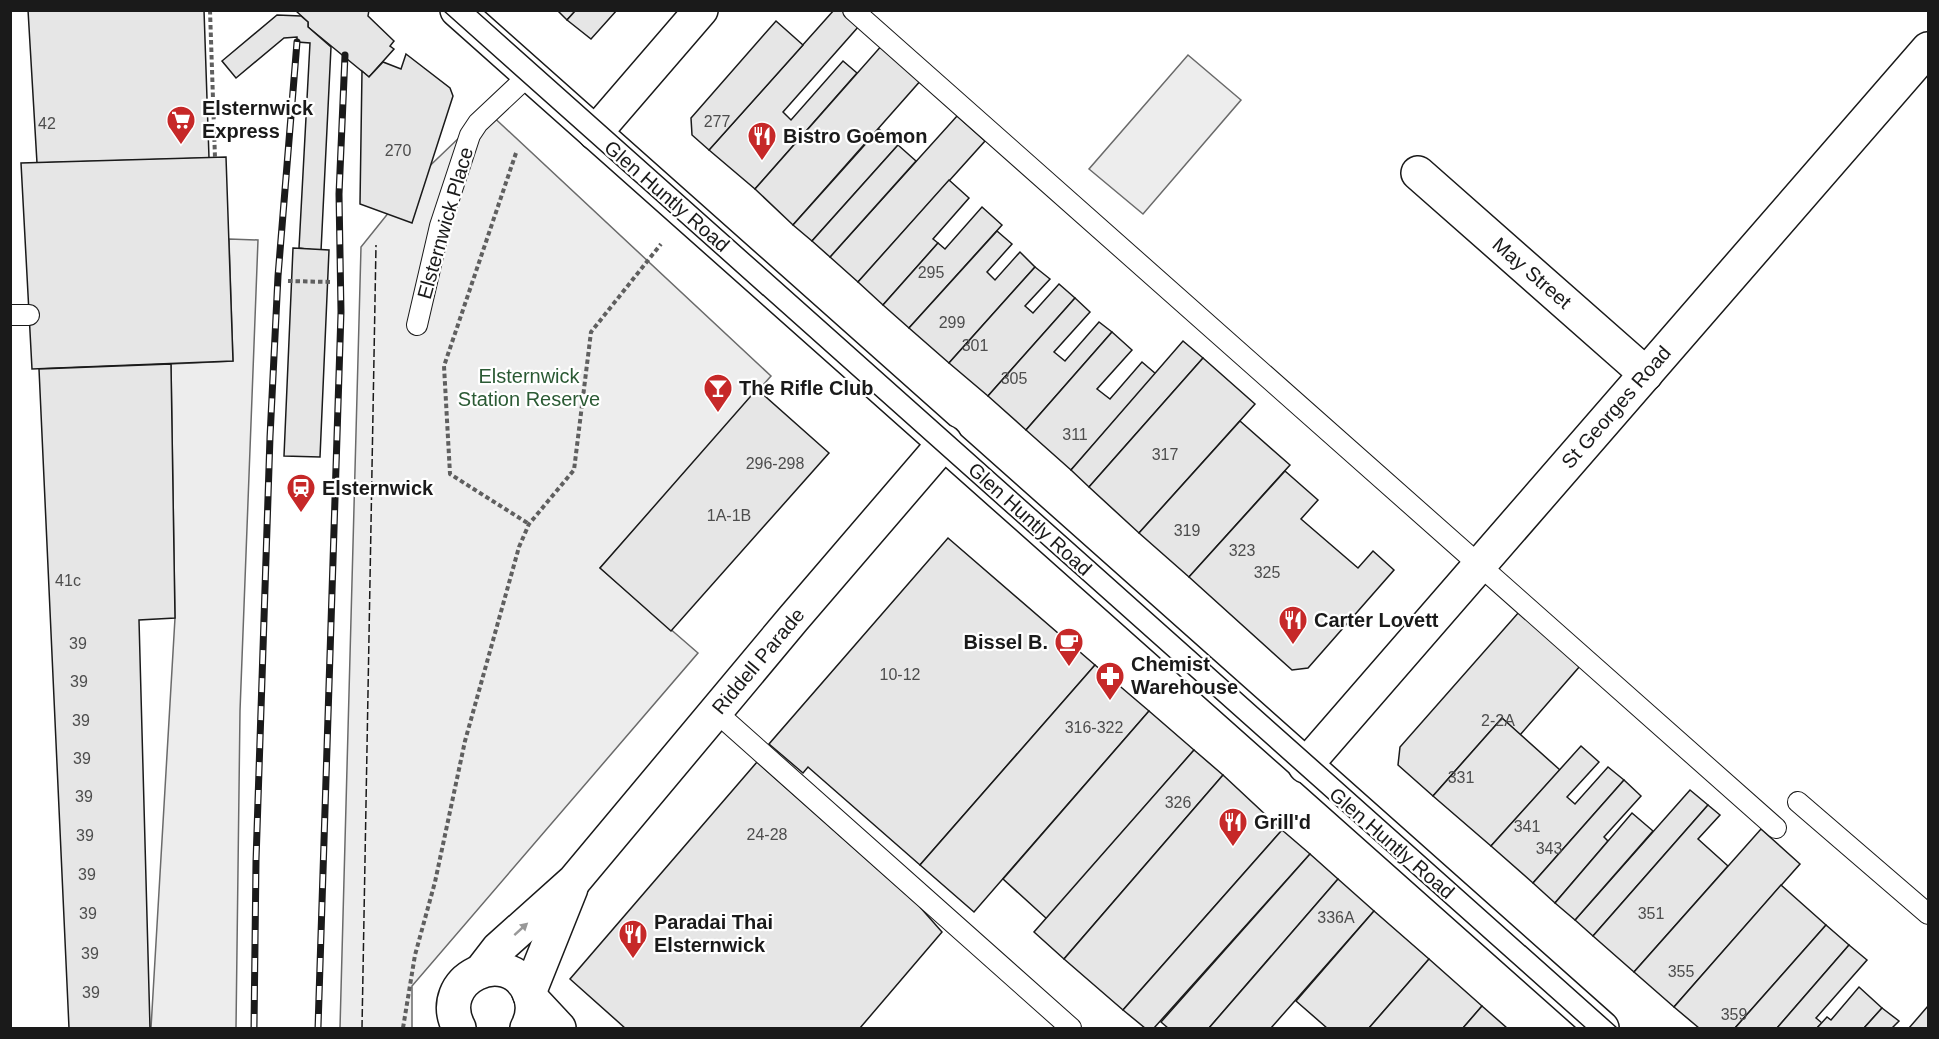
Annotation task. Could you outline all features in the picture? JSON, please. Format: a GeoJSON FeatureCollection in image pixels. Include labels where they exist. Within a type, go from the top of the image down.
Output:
{"type":"FeatureCollection","features":[{"type":"Feature","properties":{"kind":"street","name":"Glen Huntly Road"},"geometry":{"type":"LineString","coordinates":[[457,10],[1602,1029]]}},
{"type":"Feature","properties":{"kind":"street"},"geometry":{"type":"LineString","coordinates":[[595,133],[701,10]]}},
{"type":"Feature","properties":{"kind":"street","name":"St Georges Road"},"geometry":{"type":"LineString","coordinates":[[1305,766],[1929,49]]}},
{"type":"Feature","properties":{"kind":"street","name":"May Street"},"geometry":{"type":"LineString","coordinates":[[1418,173],[1646,374]]}},
{"type":"Feature","properties":{"kind":"street","name":"Riddell Parade"},"geometry":{"type":"LineString","coordinates":[[455,1024],[453,1007],[459,989],[472,975],[481,971],[498,949],[574,881],[945,442]]}},
{"type":"Feature","properties":{"kind":"street","name":"Riddell Parade"},"geometry":{"type":"LineString","coordinates":[[529,1007],[574,881]]}},
{"type":"Feature","properties":{"kind":"street"},"geometry":{"type":"LineString","coordinates":[[481,971],[495,969],[509,973],[521,981],[529,1007],[559,1029]]}},
{"type":"Feature","properties":{"kind":"lane"},"geometry":{"type":"LineString","coordinates":[[854,10],[1776,828]]}},
{"type":"Feature","properties":{"kind":"lane","name":"Elsternwick Place"},"geometry":{"type":"LineString","coordinates":[[417,325],[440,226],[470,135],[478,123],[529,75]]}},
{"type":"Feature","properties":{"kind":"lane"},"geometry":{"type":"LineString","coordinates":[[716,712],[1071,1029]]}},
{"type":"Feature","properties":{"kind":"lane"},"geometry":{"type":"LineString","coordinates":[[1798,802],[1929,914]]}},
{"type":"Feature","properties":{"kind":"path"},"geometry":{"type":"LineString","coordinates":[[210,10],[215,158]]}},
{"type":"Feature","properties":{"kind":"path"},"geometry":{"type":"LineString","coordinates":[[516,153],[444,366],[450,474],[530,524]]}},
{"type":"Feature","properties":{"kind":"path"},"geometry":{"type":"LineString","coordinates":[[403,1029],[415,955],[435,882],[465,741],[519,547],[530,524],[574,470],[591,332],[686,213]]}},
{"type":"Feature","properties":{"kind":"path"},"geometry":{"type":"LineString","coordinates":[[288,280],[332,282]]}},
{"type":"Feature","properties":{"kind":"green space"},"geometry":{"type":"Polygon","coordinates":[[[1188,55],[1241,100],[1143,214],[1089,169],[1188,55]]]}},
{"type":"Feature","properties":{"kind":"green space","name":"Elsternwick Station Reserve"},"geometry":{"type":"Polygon","coordinates":[[[487,111],[771,376],[600,568],[698,653],[412,986],[412,1028],[340,1028],[361,247],[414,181],[487,111]]]}},
{"type":"Feature","properties":{"kind":"green space"},"geometry":{"type":"Polygon","coordinates":[[[229,239],[258,240],[240,711],[236,1028],[151,1028],[175,618],[171,364],[233,361],[229,239]]]}},
{"type":"Feature","properties":{"kind":"building"},"geometry":{"type":"Polygon","coordinates":[[[28,10],[204,10],[209,158],[37,163],[28,10]]]}},
{"type":"Feature","properties":{"kind":"building"},"geometry":{"type":"Polygon","coordinates":[[[295,10],[369,10],[368,16],[394,41],[390,46],[394,49],[369,77],[308,27],[308,22],[295,10]]]}},
{"type":"Feature","properties":{"kind":"building"},"geometry":{"type":"Polygon","coordinates":[[[557,10],[576,10],[567,20],[557,10]]]}},
{"type":"Feature","properties":{"kind":"building"},"geometry":{"type":"Polygon","coordinates":[[[576,10],[617,10],[591,39],[567,20],[576,10]]]}},
{"type":"Feature","properties":{"kind":"building"},"geometry":{"type":"Polygon","coordinates":[[[834,10],[842,10],[859,26],[783,112],[791,120],[843,61],[857,73],[755,189],[709,150],[834,10]]]}},
{"type":"Feature","properties":{"kind":"building"},"geometry":{"type":"Polygon","coordinates":[[[277,15],[301,16],[308,22],[308,27],[331,47],[321,251],[299,248],[310,43],[297,42],[297,37],[284,38],[236,78],[222,61],[277,15]]]}},
{"type":"Feature","properties":{"kind":"building"},"geometry":{"type":"Polygon","coordinates":[[[776,21],[803,45],[709,150],[692,135],[691,118],[776,21]]]}},
{"type":"Feature","properties":{"kind":"building"},"geometry":{"type":"Polygon","coordinates":[[[883,44],[922,79],[793,225],[755,189],[883,44]]]}},
{"type":"Feature","properties":{"kind":"building"},"geometry":{"type":"Polygon","coordinates":[[[406,54],[450,88],[453,96],[412,223],[360,204],[362,71],[369,77],[383,62],[401,69],[406,54]]]}},
{"type":"Feature","properties":{"kind":"building"},"geometry":{"type":"Polygon","coordinates":[[[957,116],[985,141],[858,282],[830,257],[957,116]]]}},
{"type":"Feature","properties":{"kind":"building"},"geometry":{"type":"Polygon","coordinates":[[[879,129],[898,145],[812,241],[793,225],[879,129]]]}},
{"type":"Feature","properties":{"kind":"building"},"geometry":{"type":"Polygon","coordinates":[[[898,145],[916,161],[830,257],[812,241],[898,145]]]}},
{"type":"Feature","properties":{"kind":"building"},"geometry":{"type":"Polygon","coordinates":[[[226,157],[233,361],[32,369],[21,163],[226,157]]]}},
{"type":"Feature","properties":{"kind":"building"},"geometry":{"type":"Polygon","coordinates":[[[949,180],[969,198],[933,239],[938,243],[883,305],[858,282],[949,180]]]}},
{"type":"Feature","properties":{"kind":"building"},"geometry":{"type":"Polygon","coordinates":[[[982,207],[1002,225],[909,328],[883,305],[938,243],[945,249],[982,207]]]}},
{"type":"Feature","properties":{"kind":"building"},"geometry":{"type":"Polygon","coordinates":[[[997,231],[1012,244],[987,272],[995,280],[1020,252],[1035,267],[949,363],[909,328],[997,231]]]}},
{"type":"Feature","properties":{"kind":"building"},"geometry":{"type":"Polygon","coordinates":[[[293,248],[329,250],[320,457],[284,456],[293,248]]]}},
{"type":"Feature","properties":{"kind":"building"},"geometry":{"type":"Polygon","coordinates":[[[1035,267],[1050,279],[1025,306],[1033,313],[1059,284],[1075,298],[988,396],[949,363],[1035,267]]]}},
{"type":"Feature","properties":{"kind":"building"},"geometry":{"type":"Polygon","coordinates":[[[1075,298],[1090,312],[1054,352],[1065,361],[1099,322],[1112,332],[1026,430],[988,396],[1075,298]]]}},
{"type":"Feature","properties":{"kind":"building"},"geometry":{"type":"Polygon","coordinates":[[[1112,332],[1132,350],[1097,389],[1110,399],[1142,362],[1156,374],[1071,470],[1026,430],[1112,332]]]}},
{"type":"Feature","properties":{"kind":"building"},"geometry":{"type":"Polygon","coordinates":[[[1183,341],[1203,358],[1089,487],[1071,470],[1183,341]]]}},
{"type":"Feature","properties":{"kind":"building"},"geometry":{"type":"Polygon","coordinates":[[[1203,358],[1255,404],[1139,533],[1089,487],[1203,358]]]}},
{"type":"Feature","properties":{"kind":"building"},"geometry":{"type":"Polygon","coordinates":[[[171,364],[175,618],[139,620],[150,1028],[69,1028],[39,369],[171,364]]]}},
{"type":"Feature","properties":{"kind":"building"},"geometry":{"type":"Polygon","coordinates":[[[757,389],[829,453],[671,631],[600,568],[757,389]]]}},
{"type":"Feature","properties":{"kind":"building"},"geometry":{"type":"Polygon","coordinates":[[[1240,421],[1290,465],[1189,577],[1139,533],[1240,421]]]}},
{"type":"Feature","properties":{"kind":"building"},"geometry":{"type":"Polygon","coordinates":[[[1285,471],[1318,500],[1301,519],[1358,568],[1373,551],[1394,570],[1308,668],[1292,670],[1189,577],[1285,471]]]}},
{"type":"Feature","properties":{"kind":"building"},"geometry":{"type":"Polygon","coordinates":[[[948,538],[1095,665],[920,865],[808,767],[803,773],[769,744],[948,538]]]}},
{"type":"Feature","properties":{"kind":"building"},"geometry":{"type":"Polygon","coordinates":[[[1519,612],[1580,666],[1520,735],[1502,718],[1433,796],[1398,765],[1400,747],[1519,612]]]}},
{"type":"Feature","properties":{"kind":"building"},"geometry":{"type":"Polygon","coordinates":[[[1095,665],[1149,711],[974,912],[920,865],[1095,665]]]}},
{"type":"Feature","properties":{"kind":"building"},"geometry":{"type":"Polygon","coordinates":[[[1149,711],[1194,750],[1047,919],[1003,879],[1149,711]]]}},
{"type":"Feature","properties":{"kind":"building"},"geometry":{"type":"Polygon","coordinates":[[[1502,718],[1560,770],[1491,846],[1433,796],[1502,718]]]}},
{"type":"Feature","properties":{"kind":"building"},"geometry":{"type":"Polygon","coordinates":[[[1581,746],[1599,762],[1567,797],[1575,804],[1608,767],[1624,780],[1533,883],[1491,846],[1581,746]]]}},
{"type":"Feature","properties":{"kind":"building"},"geometry":{"type":"Polygon","coordinates":[[[1194,750],[1223,775],[1064,959],[1034,932],[1194,750]]]}},
{"type":"Feature","properties":{"kind":"building"},"geometry":{"type":"Polygon","coordinates":[[[757,762],[919,906],[942,932],[860,1028],[625,1028],[570,979],[757,762]]]}},
{"type":"Feature","properties":{"kind":"building"},"geometry":{"type":"Polygon","coordinates":[[[1223,775],[1282,830],[1123,1010],[1064,959],[1223,775]]]}},
{"type":"Feature","properties":{"kind":"building"},"geometry":{"type":"Polygon","coordinates":[[[1624,780],[1641,796],[1604,837],[1608,841],[1555,903],[1533,883],[1624,780]]]}},
{"type":"Feature","properties":{"kind":"building"},"geometry":{"type":"Polygon","coordinates":[[[1690,790],[1708,805],[1593,936],[1575,920],[1690,790]]]}},
{"type":"Feature","properties":{"kind":"building"},"geometry":{"type":"Polygon","coordinates":[[[1708,805],[1720,815],[1698,839],[1728,866],[1634,972],[1593,936],[1708,805]]]}},
{"type":"Feature","properties":{"kind":"building"},"geometry":{"type":"Polygon","coordinates":[[[1632,813],[1653,831],[1575,920],[1555,903],[1632,813]]]}},
{"type":"Feature","properties":{"kind":"building"},"geometry":{"type":"Polygon","coordinates":[[[1761,829],[1800,864],[1674,1007],[1634,972],[1761,829]]]}},
{"type":"Feature","properties":{"kind":"building"},"geometry":{"type":"Polygon","coordinates":[[[1282,830],[1310,854],[1154,1028],[1145,1028],[1123,1010],[1282,830]]]}},
{"type":"Feature","properties":{"kind":"building"},"geometry":{"type":"Polygon","coordinates":[[[1310,854],[1338,879],[1209,1028],[1168,1028],[1161,1022],[1310,854]]]}},
{"type":"Feature","properties":{"kind":"building"},"geometry":{"type":"Polygon","coordinates":[[[1338,879],[1374,911],[1271,1028],[1209,1028],[1338,879]]]}},
{"type":"Feature","properties":{"kind":"building"},"geometry":{"type":"Polygon","coordinates":[[[1781,885],[1826,925],[1735,1028],[1699,1028],[1674,1007],[1781,885]]]}},
{"type":"Feature","properties":{"kind":"building"},"geometry":{"type":"Polygon","coordinates":[[[1374,911],[1429,959],[1369,1028],[1327,1028],[1296,1001],[1374,911]]]}},
{"type":"Feature","properties":{"kind":"building"},"geometry":{"type":"Polygon","coordinates":[[[1826,925],[1849,945],[1777,1028],[1735,1028],[1826,925]]]}},
{"type":"Feature","properties":{"kind":"building"},"geometry":{"type":"Polygon","coordinates":[[[1849,945],[1867,960],[1816,1018],[1822,1023],[1817,1028],[1777,1028],[1849,945]]]}},
{"type":"Feature","properties":{"kind":"building"},"geometry":{"type":"Polygon","coordinates":[[[1429,959],[1482,1006],[1463,1028],[1369,1028],[1429,959]]]}},
{"type":"Feature","properties":{"kind":"building"},"geometry":{"type":"Polygon","coordinates":[[[1859,987],[1882,1008],[1864,1028],[1817,1028],[1827,1017],[1831,1020],[1859,987]]]}},
{"type":"Feature","properties":{"kind":"building"},"geometry":{"type":"Polygon","coordinates":[[[1482,1006],[1507,1028],[1463,1028],[1482,1006]]]}},
{"type":"Feature","properties":{"kind":"building"},"geometry":{"type":"Polygon","coordinates":[[[1928,1006],[1928,1028],[1909,1028],[1928,1006]]]}},
{"type":"Feature","properties":{"kind":"building"},"geometry":{"type":"Polygon","coordinates":[[[1882,1008],[1899,1021],[1892,1028],[1864,1028],[1882,1008]]]}},
{"type":"Feature","properties":{"kind":"tram line"},"geometry":{"type":"LineString","coordinates":[[443,10],[1586,1028]]}},
{"type":"Feature","properties":{"kind":"tram line"},"geometry":{"type":"LineString","coordinates":[[475,10],[1617,1028]]}},
{"type":"Feature","properties":{"kind":"railway"},"geometry":{"type":"LineString","coordinates":[[254,1028],[256,861],[270,437],[278,276],[297,42]]}},
{"type":"Feature","properties":{"kind":"railway"},"geometry":{"type":"LineString","coordinates":[[318,1028],[341,312],[339,194],[345,55]]}},
{"type":"Feature","properties":{"kind":"fence"},"geometry":{"type":"LineString","coordinates":[[362,1028],[376,245]]}},
{"type":"Feature","properties":{"kind":"place","name":"Elsternwick Express"},"geometry":{"type":"Point","coordinates":[181,146]}},
{"type":"Feature","properties":{"kind":"place","name":"Bistro Goemon"},"geometry":{"type":"Point","coordinates":[762,162]}},
{"type":"Feature","properties":{"kind":"place","name":"The Rifle Club"},"geometry":{"type":"Point","coordinates":[718,414]}},
{"type":"Feature","properties":{"kind":"place","name":"Elsternwick"},"geometry":{"type":"Point","coordinates":[301,514]}},
{"type":"Feature","properties":{"kind":"place","name":"Carter Lovett"},"geometry":{"type":"Point","coordinates":[1293,646]}},
{"type":"Feature","properties":{"kind":"place","name":"Bissel B."},"geometry":{"type":"Point","coordinates":[1069,668]}},
{"type":"Feature","properties":{"kind":"place","name":"Chemist Warehouse"},"geometry":{"type":"Point","coordinates":[1110,702]}},
{"type":"Feature","properties":{"kind":"place","name":"Grill'd"},"geometry":{"type":"Point","coordinates":[1233,848]}},
{"type":"Feature","properties":{"kind":"place","name":"Paradai Thai Elsternwick"},"geometry":{"type":"Point","coordinates":[633,960]}}]}
